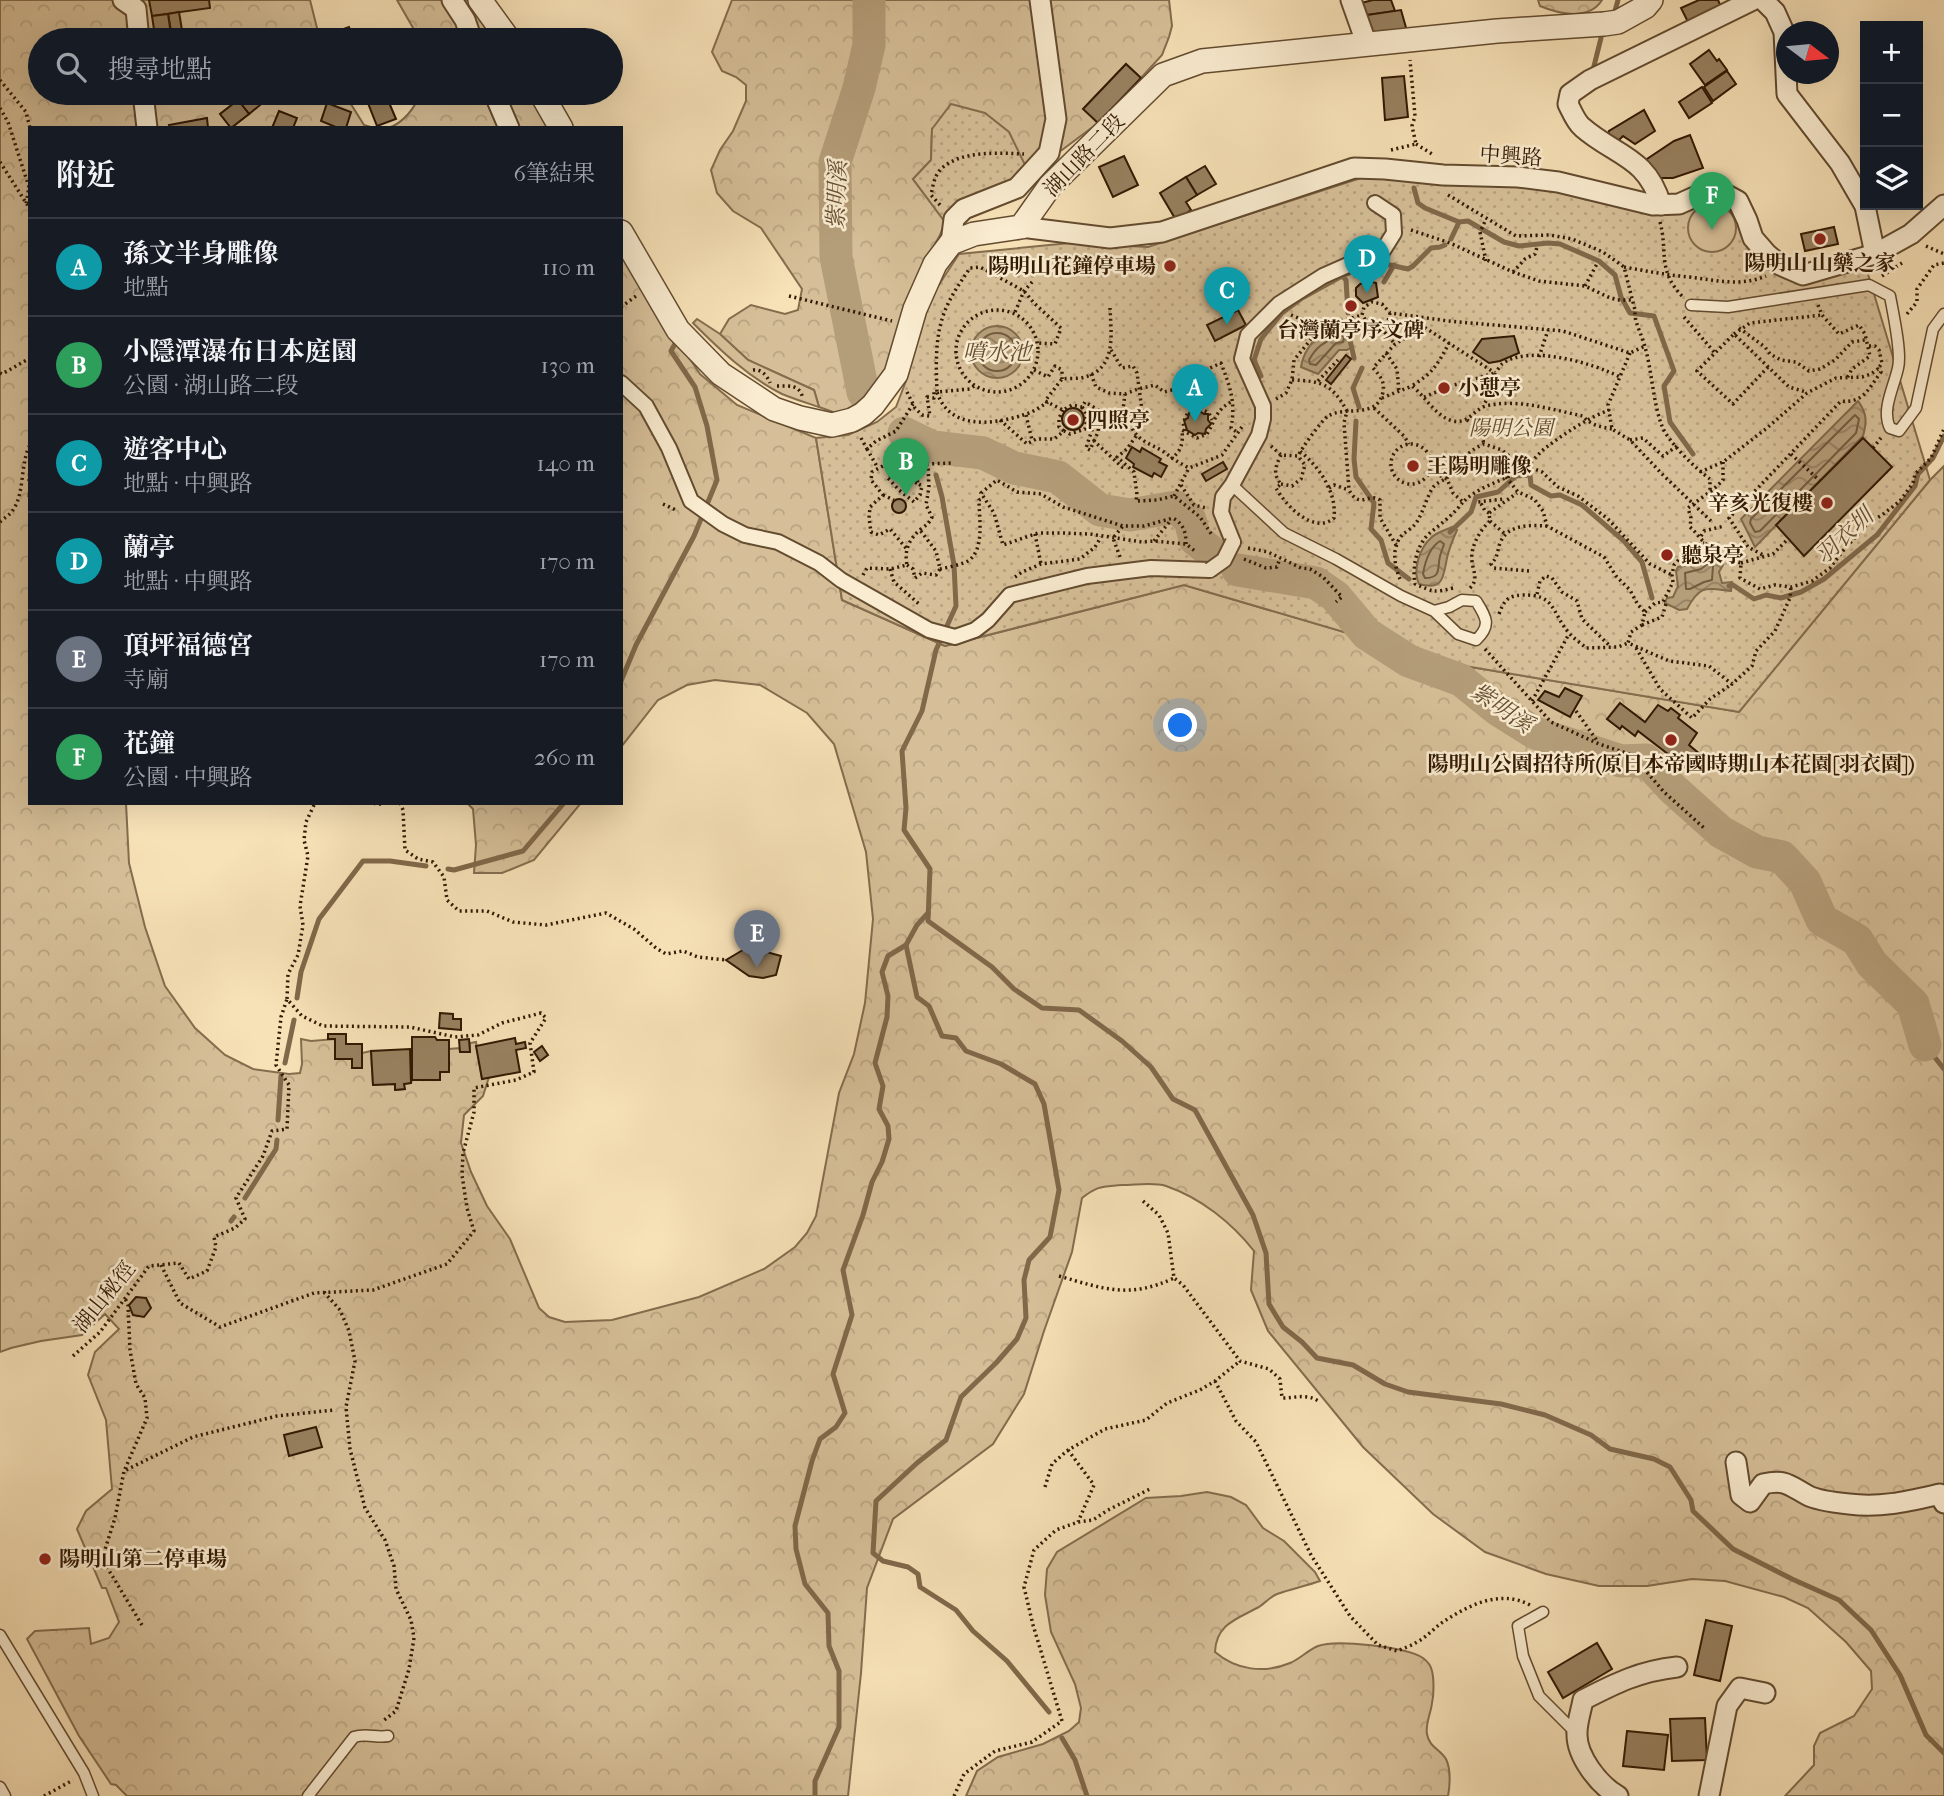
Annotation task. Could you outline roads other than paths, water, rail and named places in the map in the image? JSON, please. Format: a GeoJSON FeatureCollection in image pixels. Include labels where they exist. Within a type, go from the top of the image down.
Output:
{"type":"FeatureCollection","features":[{"type":"Feature","properties":{"kind":"street"},"geometry":{"type":"LineString","coordinates":[[123,0],[136,9],[138,28]]}},
{"type":"Feature","properties":{"kind":"street"},"geometry":{"type":"LineString","coordinates":[[452,0],[468,28]]}},
{"type":"Feature","properties":{"kind":"street"},"geometry":{"type":"LineString","coordinates":[[480,0],[500,28]]}},
{"type":"Feature","properties":{"kind":"street"},"geometry":{"type":"LineString","coordinates":[[623,235],[678,330],[722,374],[774,409],[800,418],[832,425],[863,414],[896,374],[915,309],[935,264],[951,243],[954,219],[964,209],[1017,188],[1049,153],[1056,119],[1040,0]]}},
{"type":"Feature","properties":{"kind":"street"},"geometry":{"type":"LineString","coordinates":[[1351,0],[1367,45]]}},
{"type":"Feature","properties":{"kind":"street","name":"湖山路二段"},"geometry":{"type":"LineString","coordinates":[[1021,227],[1050,186],[1163,75],[1202,61],[1497,31],[1618,22],[1645,7],[1651,0]]}},
{"type":"Feature","properties":{"kind":"street"},"geometry":{"type":"LineString","coordinates":[[1659,210],[1656,187],[1637,164],[1580,126],[1568,104],[1570,94],[1590,80],[1753,0]]}},
{"type":"Feature","properties":{"kind":"street"},"geometry":{"type":"LineString","coordinates":[[1763,0],[1775,12],[1783,32],[1787,94],[1840,163],[1865,206],[1875,254]]}},
{"type":"Feature","properties":{"kind":"street"},"geometry":{"type":"LineString","coordinates":[[144,105],[147,126]]}},
{"type":"Feature","properties":{"kind":"street"},"geometry":{"type":"LineString","coordinates":[[499,105],[508,126]]}},
{"type":"Feature","properties":{"kind":"street"},"geometry":{"type":"LineString","coordinates":[[548,105],[560,126]]}},
{"type":"Feature","properties":{"kind":"street","name":"中興路"},"geometry":{"type":"LineString","coordinates":[[1021,227],[1110,238],[1161,232],[1354,168],[1443,175],[1518,177],[1558,182],[1653,205],[1659,210],[1707,191],[1725,194],[1738,201],[1748,220],[1753,238],[1767,254],[1780,265],[1804,275],[1875,254],[1911,234],[1944,205]]}},
{"type":"Feature","properties":{"kind":"street"},"geometry":{"type":"LineString","coordinates":[[623,385],[646,406],[669,448],[691,501],[713,518],[745,535],[778,542],[819,563],[841,580],[925,627],[955,637],[975,630],[988,620],[1010,595],[1123,570],[1210,570],[1224,559],[1233,542],[1221,512],[1223,497],[1233,485],[1259,435],[1264,412],[1242,359],[1248,335],[1279,304],[1323,276],[1384,249],[1394,233],[1393,215],[1376,203]]}},
{"type":"Feature","properties":{"kind":"street"},"geometry":{"type":"LineString","coordinates":[[951,243],[974,234],[1021,227]]}},
{"type":"Feature","properties":{"kind":"street"},"geometry":{"type":"LineString","coordinates":[[1736,1462],[1741,1495],[1750,1502],[1763,1484],[1777,1480],[1800,1489],[1808,1497],[1851,1504],[1888,1505],[1940,1494],[1944,1503]]}},
{"type":"Feature","properties":{"kind":"street"},"geometry":{"type":"LineString","coordinates":[[1618,1796],[1604,1788],[1580,1753],[1576,1734],[1583,1700],[1615,1683],[1651,1670],[1677,1667]]}},
{"type":"Feature","properties":{"kind":"street"},"geometry":{"type":"LineString","coordinates":[[1709,1796],[1727,1706],[1740,1688],[1765,1693]]}},
{"type":"Feature","properties":{"kind":"lane"},"geometry":{"type":"LineString","coordinates":[[1691,305],[1728,306],[1869,285],[1890,296],[1899,366],[1886,420],[1890,428],[1899,431],[1916,408],[1933,329],[1944,314]]}},
{"type":"Feature","properties":{"kind":"lane"},"geometry":{"type":"LineString","coordinates":[[1233,485],[1284,533],[1434,611],[1458,634],[1476,640],[1483,634],[1487,624],[1485,614],[1476,601],[1462,600],[1434,611]]}},
{"type":"Feature","properties":{"kind":"lane"},"geometry":{"type":"LineString","coordinates":[[1543,1612],[1518,1626],[1523,1656],[1539,1696],[1576,1734]]}},
{"type":"Feature","properties":{"kind":"lane"},"geometry":{"type":"LineString","coordinates":[[0,1635],[84,1773],[93,1796]]}},
{"type":"Feature","properties":{"kind":"lane"},"geometry":{"type":"LineString","coordinates":[[308,1796],[354,1737],[363,1734],[388,1736]]}},
{"type":"Feature","properties":{"kind":"lane"},"geometry":{"type":"LineString","coordinates":[[0,1787],[5,1796]]}},
{"type":"Feature","properties":{"kind":"water"},"geometry":{"type":"Polygon","coordinates":[[[1343,325],[1350,328],[1351,348],[1339,350],[1318,374],[1301,367],[1314,340],[1343,325]]]}},
{"type":"Feature","properties":{"kind":"water","name":"噴水池"},"geometry":{"type":"Polygon","coordinates":[[[997,326],[1016,333],[1023,352],[1016,371],[997,378],[978,371],[971,352],[978,333],[997,326]]]}},
{"type":"Feature","properties":{"kind":"water"},"geometry":{"type":"Polygon","coordinates":[[[1858,401],[1865,418],[1863,436],[1755,547],[1741,519],[1858,401]]]}},
{"type":"Feature","properties":{"kind":"water"},"geometry":{"type":"Polygon","coordinates":[[[1452,527],[1457,530],[1441,581],[1433,586],[1419,584],[1416,572],[1424,547],[1434,535],[1452,527]]]}},
{"type":"Feature","properties":{"kind":"water"},"geometry":{"type":"Polygon","coordinates":[[[1710,554],[1715,555],[1723,565],[1719,572],[1722,583],[1732,582],[1731,591],[1704,590],[1687,609],[1679,610],[1665,603],[1667,598],[1673,597],[1678,586],[1678,567],[1698,563],[1710,554]]]}},
{"type":"Feature","properties":{"kind":"waterway","name":"紫明溪"},"geometry":{"type":"LineString","coordinates":[[863,392],[836,257],[835,162],[859,88],[869,45],[869,0]]}},
{"type":"Feature","properties":{"kind":"waterway"},"geometry":{"type":"LineString","coordinates":[[1615,11],[1618,0]]}},
{"type":"Feature","properties":{"kind":"waterway"},"geometry":{"type":"LineString","coordinates":[[1592,74],[1601,38]]}},
{"type":"Feature","properties":{"kind":"waterway"},"geometry":{"type":"LineString","coordinates":[[1414,188],[1418,203],[1425,208],[1459,222],[1468,221],[1504,242],[1519,246],[1560,244],[1599,261],[1615,275],[1621,297],[1630,313],[1654,316],[1674,371],[1664,386],[1670,422],[1693,454]]}},
{"type":"Feature","properties":{"kind":"waterway"},"geometry":{"type":"LineString","coordinates":[[1451,239],[1459,222]]}},
{"type":"Feature","properties":{"kind":"waterway"},"geometry":{"type":"LineString","coordinates":[[1348,313],[1346,280],[1342,276],[1376,262],[1408,269],[1431,248],[1445,245]]}},
{"type":"Feature","properties":{"kind":"waterway"},"geometry":{"type":"LineString","coordinates":[[1384,282],[1394,265]]}},
{"type":"Feature","properties":{"kind":"waterway"},"geometry":{"type":"LineString","coordinates":[[1261,376],[1254,360],[1261,339],[1282,313],[1302,298],[1342,276]]}},
{"type":"Feature","properties":{"kind":"waterway"},"geometry":{"type":"LineString","coordinates":[[1350,340],[1354,358]]}},
{"type":"Feature","properties":{"kind":"waterway"},"geometry":{"type":"LineString","coordinates":[[623,676],[636,645],[694,536],[717,480],[707,426],[695,387],[671,351],[676,342]]}},
{"type":"Feature","properties":{"kind":"waterway"},"geometry":{"type":"LineString","coordinates":[[1359,407],[1353,388],[1362,368]]}},
{"type":"Feature","properties":{"kind":"waterway"},"geometry":{"type":"LineString","coordinates":[[1356,421],[1356,477],[1374,503],[1371,529],[1381,540],[1388,563],[1409,579]]}},
{"type":"Feature","properties":{"kind":"waterway","name":"紫明溪"},"geometry":{"type":"LineString","coordinates":[[904,433],[933,447],[983,453],[1014,468],[1058,477],[1100,510],[1130,515],[1176,507],[1190,520],[1195,539],[1210,551]]}},
{"type":"Feature","properties":{"kind":"waterway","name":"羽衣圳"},"geometry":{"type":"LineString","coordinates":[[1729,586],[1733,585],[1754,599],[1766,595],[1781,598],[1801,592],[1824,579],[1877,535],[1915,486],[1918,474],[1933,458],[1944,436]]}},
{"type":"Feature","properties":{"kind":"waterway","name":"紫明溪"},"geometry":{"type":"LineString","coordinates":[[933,447],[934,452]]}},
{"type":"Feature","properties":{"kind":"waterway"},"geometry":{"type":"LineString","coordinates":[[936,475],[954,565],[956,606],[936,650],[922,711],[902,751],[906,808],[904,830],[930,869],[928,921],[992,967],[1014,989],[1042,1008],[1079,1010],[1122,1041],[1151,1067],[1173,1099],[1195,1110],[1253,1215],[1266,1253],[1269,1304],[1283,1327],[1317,1358],[1353,1365],[1385,1384],[1408,1392],[1501,1404],[1545,1415],[1591,1435],[1610,1449],[1654,1459],[1670,1467],[1691,1500],[1693,1511],[1733,1549],[1839,1600],[1871,1630],[1900,1675],[1926,1735],[1944,1753]]}},
{"type":"Feature","properties":{"kind":"waterway"},"geometry":{"type":"LineString","coordinates":[[1450,532],[1471,512],[1476,497],[1498,492],[1516,476],[1530,475],[1531,485],[1551,496],[1560,495],[1582,505],[1624,541],[1642,562],[1652,598]]}},
{"type":"Feature","properties":{"kind":"waterway","name":"紫明溪"},"geometry":{"type":"LineString","coordinates":[[1238,570],[1316,583],[1335,596],[1367,634],[1409,661],[1461,680],[1497,709],[1535,733],[1621,761],[1646,760],[1673,789],[1721,832],[1757,852],[1782,857],[1805,882],[1822,920],[1857,940],[1872,964],[1913,1004],[1925,1045]]}},
{"type":"Feature","properties":{"kind":"waterway"},"geometry":{"type":"LineString","coordinates":[[448,869],[454,870],[523,851],[562,805]]}},
{"type":"Feature","properties":{"kind":"waterway"},"geometry":{"type":"LineString","coordinates":[[297,998],[301,972],[319,919],[363,861],[390,861],[426,866]]}},
{"type":"Feature","properties":{"kind":"waterway"},"geometry":{"type":"LineString","coordinates":[[815,1796],[815,1781],[839,1727],[839,1671],[829,1646],[828,1613],[805,1584],[796,1549],[795,1526],[820,1439],[836,1427],[845,1413],[833,1374],[852,1315],[843,1270],[889,1139],[888,1126],[879,1109],[883,1086],[875,1063],[887,1017],[888,996],[882,972],[888,956],[906,945],[917,925],[928,913]]}},
{"type":"Feature","properties":{"kind":"waterway"},"geometry":{"type":"LineString","coordinates":[[906,945],[917,997],[929,1006],[942,1036],[956,1038],[966,1051],[1001,1064],[1035,1084],[1044,1104],[1059,1190],[1050,1237],[1029,1260],[1024,1280],[1026,1318],[1017,1339],[961,1397],[946,1440],[876,1501],[873,1553],[883,1561],[908,1567],[918,1574],[920,1587],[956,1610],[973,1631],[1007,1661],[1049,1712]]}},
{"type":"Feature","properties":{"kind":"waterway"},"geometry":{"type":"LineString","coordinates":[[285,1063],[294,1020]]}},
{"type":"Feature","properties":{"kind":"waterway","name":"紫明溪"},"geometry":{"type":"LineString","coordinates":[[1925,1045],[1944,1069]]}},
{"type":"Feature","properties":{"kind":"waterway"},"geometry":{"type":"LineString","coordinates":[[278,1120],[281,1076]]}},
{"type":"Feature","properties":{"kind":"waterway"},"geometry":{"type":"LineString","coordinates":[[245,1198],[276,1149],[277,1140]]}},
{"type":"Feature","properties":{"kind":"waterway"},"geometry":{"type":"LineString","coordinates":[[231,1221],[234,1217]]}},
{"type":"Feature","properties":{"kind":"waterway"},"geometry":{"type":"LineString","coordinates":[[1062,1738],[1075,1760],[1087,1796]]}},
{"type":"Feature","properties":{"kind":"place","name":"花鐘"},"geometry":{"type":"Point","coordinates":[1712,230]}},
{"type":"Feature","properties":{"kind":"place","name":"陽明山 山藥之家"},"geometry":{"type":"Point","coordinates":[1820,239]}},
{"type":"Feature","properties":{"kind":"place","name":"陽明山花鐘停車場"},"geometry":{"type":"Point","coordinates":[1170,266]}},
{"type":"Feature","properties":{"kind":"place","name":"蘭亭"},"geometry":{"type":"Point","coordinates":[1367,293]}},
{"type":"Feature","properties":{"kind":"place","name":"台灣蘭亭序文碑"},"geometry":{"type":"Point","coordinates":[1351,306]}},
{"type":"Feature","properties":{"kind":"place","name":"遊客中心"},"geometry":{"type":"Point","coordinates":[1227,325]}},
{"type":"Feature","properties":{"kind":"place","name":"小憇亭"},"geometry":{"type":"Point","coordinates":[1444,388]}},
{"type":"Feature","properties":{"kind":"place","name":"四照亭"},"geometry":{"type":"Point","coordinates":[1073,420]}},
{"type":"Feature","properties":{"kind":"place","name":"孫文半身雕像"},"geometry":{"type":"Point","coordinates":[1195,422]}},
{"type":"Feature","properties":{"kind":"place","name":"王陽明雕像"},"geometry":{"type":"Point","coordinates":[1413,466]}},
{"type":"Feature","properties":{"kind":"place","name":"小隱潭瀑布日本庭園"},"geometry":{"type":"Point","coordinates":[906,496]}},
{"type":"Feature","properties":{"kind":"place","name":"辛亥光復樓"},"geometry":{"type":"Point","coordinates":[1827,503]}},
{"type":"Feature","properties":{"kind":"place","name":"聽泉亭"},"geometry":{"type":"Point","coordinates":[1667,555]}},
{"type":"Feature","properties":{"kind":"place","name":"陽明山公園招待所(原日本帝國時期山本花園[羽衣園])"},"geometry":{"type":"Point","coordinates":[1671,740]}},
{"type":"Feature","properties":{"kind":"place","name":"頂坪福德宮"},"geometry":{"type":"Point","coordinates":[757,968]}},
{"type":"Feature","properties":{"kind":"place","name":"陽明山第二停車場"},"geometry":{"type":"Point","coordinates":[45,1559]}},
{"type":"Feature","properties":{"kind":"park label","name":"陽明公園"},"geometry":{"type":"Point","coordinates":[1511,428]}}]}
